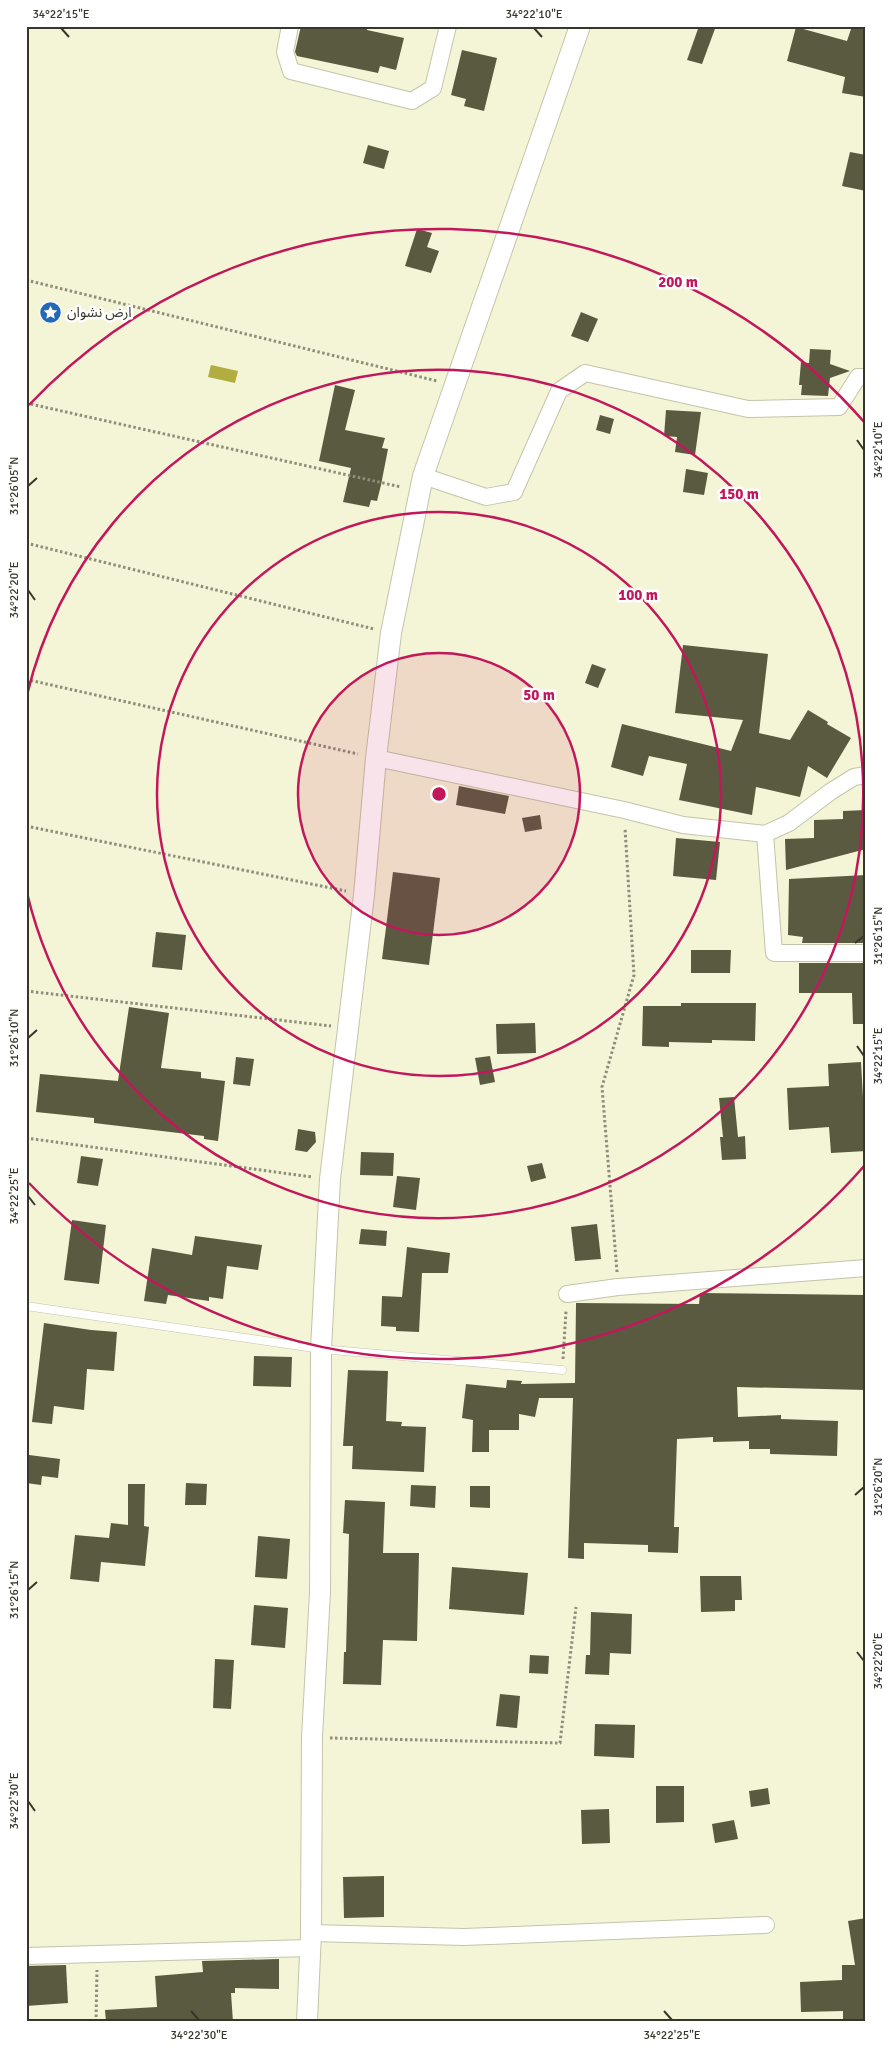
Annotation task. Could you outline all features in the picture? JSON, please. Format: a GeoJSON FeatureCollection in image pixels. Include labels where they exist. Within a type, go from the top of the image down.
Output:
{"type":"FeatureCollection","features":[{"type":"Feature","properties":{"kind":"street"},"geometry":{"type":"LineString","coordinates":[[290,26],[285,52],[291,71],[412,101],[433,88],[448,26]]}},
{"type":"Feature","properties":{"kind":"street"},"geometry":{"type":"LineString","coordinates":[[307,2022],[310,1941],[312,1737],[320,1592],[321,1349],[330,1179],[364,895],[376,758],[392,633],[422,483],[580,26]]}},
{"type":"Feature","properties":{"kind":"street"},"geometry":{"type":"LineString","coordinates":[[422,483],[486,497],[514,492],[559,391],[585,373],[748,409],[839,407],[858,377],[866,377]]}},
{"type":"Feature","properties":{"kind":"street"},"geometry":{"type":"LineString","coordinates":[[376,758],[624,810],[683,825],[765,834],[788,823],[854,777],[866,776]]}},
{"type":"Feature","properties":{"kind":"street"},"geometry":{"type":"LineString","coordinates":[[765,834],[774,953],[866,953]]}},
{"type":"Feature","properties":{"kind":"street"},"geometry":{"type":"LineString","coordinates":[[567,1294],[618,1287],[866,1268]]}},
{"type":"Feature","properties":{"kind":"street"},"geometry":{"type":"LineString","coordinates":[[26,1956],[97,1955],[310,1941],[766,1925]]}},
{"type":"Feature","properties":{"kind":"lane"},"geometry":{"type":"LineString","coordinates":[[26,1306],[321,1349],[562,1370]]}},
{"type":"Feature","properties":{"kind":"path"},"geometry":{"type":"LineString","coordinates":[[26,280],[454,386]]}},
{"type":"Feature","properties":{"kind":"path"},"geometry":{"type":"LineString","coordinates":[[26,403],[422,483]]}},
{"type":"Feature","properties":{"kind":"path"},"geometry":{"type":"LineString","coordinates":[[26,543],[392,633]]}},
{"type":"Feature","properties":{"kind":"path"},"geometry":{"type":"LineString","coordinates":[[26,698],[29,680],[376,758]]}},
{"type":"Feature","properties":{"kind":"path"},"geometry":{"type":"LineString","coordinates":[[618,1287],[602,1087],[634,975],[624,810]]}},
{"type":"Feature","properties":{"kind":"path"},"geometry":{"type":"LineString","coordinates":[[26,826],[364,895]]}},
{"type":"Feature","properties":{"kind":"path"},"geometry":{"type":"LineString","coordinates":[[26,991],[348,1028]]}},
{"type":"Feature","properties":{"kind":"path"},"geometry":{"type":"LineString","coordinates":[[26,1138],[330,1179]]}},
{"type":"Feature","properties":{"kind":"path"},"geometry":{"type":"LineString","coordinates":[[562,1370],[567,1294]]}},
{"type":"Feature","properties":{"kind":"path"},"geometry":{"type":"LineString","coordinates":[[312,1737],[560,1743],[576,1607]]}},
{"type":"Feature","properties":{"kind":"path"},"geometry":{"type":"LineString","coordinates":[[96,2022],[97,1955]]}},
{"type":"Feature","properties":{"kind":"shaded area"},"geometry":{"type":"Polygon","coordinates":[[[211,365],[238,371],[235,383],[208,377],[211,365]]]}},
{"type":"Feature","properties":{"kind":"building"},"geometry":{"type":"Polygon","coordinates":[[[301,26],[368,26],[367,30],[404,38],[396,70],[380,66],[378,73],[297,56],[295,52],[301,26]]]}},
{"type":"Feature","properties":{"kind":"building"},"geometry":{"type":"Polygon","coordinates":[[[699,26],[716,26],[702,64],[687,60],[699,26]]]}},
{"type":"Feature","properties":{"kind":"building"},"geometry":{"type":"Polygon","coordinates":[[[852,26],[866,30],[866,97],[842,93],[845,77],[787,61],[796,27],[847,41],[852,26]]]}},
{"type":"Feature","properties":{"kind":"building"},"geometry":{"type":"Polygon","coordinates":[[[462,50],[497,58],[484,111],[464,106],[466,99],[451,95],[462,50]]]}},
{"type":"Feature","properties":{"kind":"building"},"geometry":{"type":"Polygon","coordinates":[[[368,145],[389,151],[384,169],[363,163],[368,145]]]}},
{"type":"Feature","properties":{"kind":"building"},"geometry":{"type":"Polygon","coordinates":[[[850,152],[866,155],[866,191],[842,186],[850,152]]]}},
{"type":"Feature","properties":{"kind":"building"},"geometry":{"type":"Polygon","coordinates":[[[417,229],[432,233],[427,247],[439,251],[431,273],[405,266],[417,229]]]}},
{"type":"Feature","properties":{"kind":"building"},"geometry":{"type":"Polygon","coordinates":[[[581,312],[598,319],[588,342],[571,336],[581,312]]]}},
{"type":"Feature","properties":{"kind":"building"},"geometry":{"type":"Polygon","coordinates":[[[810,349],[831,350],[830,364],[850,371],[830,378],[828,396],[801,395],[802,385],[799,385],[801,362],[809,363],[810,349]]]}},
{"type":"Feature","properties":{"kind":"building"},"geometry":{"type":"Polygon","coordinates":[[[335,385],[355,390],[345,430],[385,438],[382,448],[388,449],[381,485],[377,501],[371,500],[369,507],[343,502],[351,468],[319,461],[335,385]]]}},
{"type":"Feature","properties":{"kind":"building"},"geometry":{"type":"Polygon","coordinates":[[[666,410],[701,412],[695,455],[675,452],[677,437],[664,436],[666,410]]]}},
{"type":"Feature","properties":{"kind":"building"},"geometry":{"type":"Polygon","coordinates":[[[600,415],[614,419],[610,434],[596,430],[600,415]]]}},
{"type":"Feature","properties":{"kind":"building"},"geometry":{"type":"Polygon","coordinates":[[[686,469],[708,473],[704,495],[683,492],[686,469]]]}},
{"type":"Feature","properties":{"kind":"building"},"geometry":{"type":"Polygon","coordinates":[[[683,645],[768,654],[759,733],[790,740],[808,710],[828,722],[827,724],[851,738],[827,778],[808,766],[800,797],[756,787],[752,815],[679,800],[687,764],[649,756],[643,776],[611,767],[622,724],[731,751],[743,720],[675,713],[683,645]]]}},
{"type":"Feature","properties":{"kind":"building"},"geometry":{"type":"Polygon","coordinates":[[[592,664],[606,669],[598,688],[585,683],[592,664]]]}},
{"type":"Feature","properties":{"kind":"building"},"geometry":{"type":"Polygon","coordinates":[[[459,786],[509,796],[505,814],[456,805],[459,786]]]}},
{"type":"Feature","properties":{"kind":"building"},"geometry":{"type":"Polygon","coordinates":[[[866,810],[866,849],[786,870],[785,839],[814,838],[814,820],[843,819],[843,811],[866,810]]]}},
{"type":"Feature","properties":{"kind":"building"},"geometry":{"type":"Polygon","coordinates":[[[540,815],[542,829],[525,832],[522,818],[540,815]]]}},
{"type":"Feature","properties":{"kind":"building"},"geometry":{"type":"Polygon","coordinates":[[[676,838],[720,842],[716,880],[673,876],[676,838]]]}},
{"type":"Feature","properties":{"kind":"building"},"geometry":{"type":"Polygon","coordinates":[[[393,872],[440,878],[429,965],[382,959],[393,872]]]}},
{"type":"Feature","properties":{"kind":"building"},"geometry":{"type":"Polygon","coordinates":[[[866,875],[866,943],[802,943],[803,937],[788,935],[789,879],[866,875]]]}},
{"type":"Feature","properties":{"kind":"building"},"geometry":{"type":"Polygon","coordinates":[[[156,932],[186,935],[182,970],[152,967],[156,932]]]}},
{"type":"Feature","properties":{"kind":"building"},"geometry":{"type":"Polygon","coordinates":[[[691,950],[731,950],[730,973],[691,973],[691,950]]]}},
{"type":"Feature","properties":{"kind":"building"},"geometry":{"type":"Polygon","coordinates":[[[799,963],[866,963],[866,1024],[853,1024],[852,993],[799,993],[799,963]]]}},
{"type":"Feature","properties":{"kind":"building"},"geometry":{"type":"Polygon","coordinates":[[[681,1003],[756,1003],[755,1041],[712,1040],[712,1043],[669,1042],[669,1047],[642,1046],[643,1006],[681,1006],[681,1003]]]}},
{"type":"Feature","properties":{"kind":"building"},"geometry":{"type":"Polygon","coordinates":[[[129,1007],[169,1013],[161,1068],[201,1072],[201,1078],[225,1081],[218,1141],[204,1139],[204,1136],[94,1123],[94,1118],[36,1112],[40,1074],[118,1081],[129,1007]]]}},
{"type":"Feature","properties":{"kind":"building"},"geometry":{"type":"Polygon","coordinates":[[[535,1023],[536,1053],[497,1054],[496,1024],[535,1023]]]}},
{"type":"Feature","properties":{"kind":"building"},"geometry":{"type":"Polygon","coordinates":[[[490,1056],[495,1082],[480,1085],[475,1058],[490,1056]]]}},
{"type":"Feature","properties":{"kind":"building"},"geometry":{"type":"Polygon","coordinates":[[[236,1057],[254,1059],[250,1086],[233,1084],[236,1057]]]}},
{"type":"Feature","properties":{"kind":"building"},"geometry":{"type":"Polygon","coordinates":[[[861,1062],[866,1151],[831,1153],[829,1127],[789,1130],[787,1088],[829,1086],[828,1064],[861,1062]]]}},
{"type":"Feature","properties":{"kind":"building"},"geometry":{"type":"Polygon","coordinates":[[[734,1097],[738,1137],[745,1136],[746,1159],[722,1160],[720,1137],[723,1137],[719,1098],[734,1097]]]}},
{"type":"Feature","properties":{"kind":"building"},"geometry":{"type":"Polygon","coordinates":[[[298,1129],[315,1132],[316,1142],[307,1152],[295,1150],[298,1129]]]}},
{"type":"Feature","properties":{"kind":"building"},"geometry":{"type":"Polygon","coordinates":[[[361,1152],[394,1153],[393,1176],[360,1175],[361,1152]]]}},
{"type":"Feature","properties":{"kind":"building"},"geometry":{"type":"Polygon","coordinates":[[[81,1156],[103,1159],[98,1186],[77,1183],[81,1156]]]}},
{"type":"Feature","properties":{"kind":"building"},"geometry":{"type":"Polygon","coordinates":[[[542,1163],[546,1178],[531,1182],[527,1166],[542,1163]]]}},
{"type":"Feature","properties":{"kind":"building"},"geometry":{"type":"Polygon","coordinates":[[[397,1176],[420,1178],[416,1210],[393,1207],[397,1176]]]}},
{"type":"Feature","properties":{"kind":"building"},"geometry":{"type":"Polygon","coordinates":[[[72,1220],[106,1225],[99,1284],[64,1280],[72,1220]]]}},
{"type":"Feature","properties":{"kind":"building"},"geometry":{"type":"Polygon","coordinates":[[[597,1224],[601,1259],[575,1261],[571,1227],[597,1224]]]}},
{"type":"Feature","properties":{"kind":"building"},"geometry":{"type":"Polygon","coordinates":[[[361,1229],[387,1231],[386,1246],[359,1244],[361,1229]]]}},
{"type":"Feature","properties":{"kind":"building"},"geometry":{"type":"Polygon","coordinates":[[[195,1236],[262,1245],[258,1270],[227,1266],[223,1299],[209,1297],[209,1301],[168,1295],[166,1304],[144,1301],[152,1248],[192,1255],[195,1236]]]}},
{"type":"Feature","properties":{"kind":"building"},"geometry":{"type":"Polygon","coordinates":[[[407,1247],[450,1253],[448,1273],[422,1273],[419,1332],[396,1331],[396,1327],[381,1326],[382,1296],[402,1297],[407,1247]]]}},
{"type":"Feature","properties":{"kind":"building"},"geometry":{"type":"Polygon","coordinates":[[[700,1293],[866,1295],[866,1390],[737,1387],[738,1417],[781,1415],[781,1419],[838,1421],[837,1456],[770,1454],[770,1449],[749,1449],[749,1441],[713,1442],[713,1437],[677,1439],[674,1527],[679,1527],[678,1553],[648,1552],[648,1545],[584,1543],[584,1559],[568,1558],[573,1398],[539,1398],[535,1417],[519,1414],[519,1430],[489,1430],[489,1452],[472,1452],[473,1420],[462,1418],[466,1384],[506,1388],[507,1380],[522,1381],[521,1384],[575,1383],[576,1303],[699,1304],[700,1293]]]}},
{"type":"Feature","properties":{"kind":"building"},"geometry":{"type":"Polygon","coordinates":[[[44,1323],[117,1332],[114,1371],[87,1369],[84,1410],[54,1406],[52,1424],[32,1422],[44,1323]]]}},
{"type":"Feature","properties":{"kind":"building"},"geometry":{"type":"Polygon","coordinates":[[[254,1356],[292,1357],[291,1387],[253,1386],[254,1356]]]}},
{"type":"Feature","properties":{"kind":"building"},"geometry":{"type":"Polygon","coordinates":[[[348,1370],[388,1371],[386,1421],[402,1422],[401,1426],[426,1427],[424,1472],[352,1469],[353,1446],[343,1446],[348,1370]]]}},
{"type":"Feature","properties":{"kind":"building"},"geometry":{"type":"Polygon","coordinates":[[[29,1455],[60,1459],[58,1478],[42,1476],[41,1485],[26,1483],[29,1455]]]}},
{"type":"Feature","properties":{"kind":"building"},"geometry":{"type":"Polygon","coordinates":[[[186,1483],[207,1484],[206,1505],[185,1505],[186,1483]]]}},
{"type":"Feature","properties":{"kind":"building"},"geometry":{"type":"Polygon","coordinates":[[[128,1484],[145,1484],[144,1526],[149,1527],[145,1566],[101,1562],[99,1582],[70,1579],[75,1535],[109,1538],[111,1523],[128,1525],[128,1484]]]}},
{"type":"Feature","properties":{"kind":"building"},"geometry":{"type":"Polygon","coordinates":[[[411,1485],[436,1486],[435,1508],[410,1506],[411,1485]]]}},
{"type":"Feature","properties":{"kind":"building"},"geometry":{"type":"Polygon","coordinates":[[[470,1486],[490,1486],[490,1508],[470,1507],[470,1486]]]}},
{"type":"Feature","properties":{"kind":"building"},"geometry":{"type":"Polygon","coordinates":[[[345,1500],[385,1502],[383,1553],[419,1553],[417,1641],[383,1640],[381,1685],[343,1684],[344,1652],[346,1652],[349,1534],[343,1533],[345,1500]]]}},
{"type":"Feature","properties":{"kind":"building"},"geometry":{"type":"Polygon","coordinates":[[[258,1536],[290,1539],[287,1579],[255,1577],[258,1536]]]}},
{"type":"Feature","properties":{"kind":"building"},"geometry":{"type":"Polygon","coordinates":[[[452,1567],[528,1573],[524,1615],[449,1609],[452,1567]]]}},
{"type":"Feature","properties":{"kind":"building"},"geometry":{"type":"Polygon","coordinates":[[[700,1576],[741,1576],[742,1600],[735,1600],[735,1611],[701,1612],[700,1576]]]}},
{"type":"Feature","properties":{"kind":"building"},"geometry":{"type":"Polygon","coordinates":[[[254,1605],[288,1608],[285,1648],[251,1645],[254,1605]]]}},
{"type":"Feature","properties":{"kind":"building"},"geometry":{"type":"Polygon","coordinates":[[[591,1612],[632,1614],[631,1654],[610,1653],[609,1675],[585,1674],[586,1655],[590,1655],[591,1612]]]}},
{"type":"Feature","properties":{"kind":"building"},"geometry":{"type":"Polygon","coordinates":[[[530,1655],[549,1656],[548,1674],[529,1673],[530,1655]]]}},
{"type":"Feature","properties":{"kind":"building"},"geometry":{"type":"Polygon","coordinates":[[[215,1659],[234,1660],[231,1709],[213,1708],[215,1659]]]}},
{"type":"Feature","properties":{"kind":"building"},"geometry":{"type":"Polygon","coordinates":[[[500,1694],[520,1696],[517,1728],[496,1726],[500,1694]]]}},
{"type":"Feature","properties":{"kind":"building"},"geometry":{"type":"Polygon","coordinates":[[[595,1724],[635,1725],[634,1758],[594,1756],[595,1724]]]}},
{"type":"Feature","properties":{"kind":"building"},"geometry":{"type":"Polygon","coordinates":[[[656,1786],[684,1786],[684,1822],[656,1823],[656,1786]]]}},
{"type":"Feature","properties":{"kind":"building"},"geometry":{"type":"Polygon","coordinates":[[[768,1788],[770,1804],[751,1807],[749,1791],[768,1788]]]}},
{"type":"Feature","properties":{"kind":"building"},"geometry":{"type":"Polygon","coordinates":[[[609,1809],[610,1843],[582,1844],[581,1810],[609,1809]]]}},
{"type":"Feature","properties":{"kind":"building"},"geometry":{"type":"Polygon","coordinates":[[[734,1820],[738,1839],[715,1843],[712,1824],[734,1820]]]}},
{"type":"Feature","properties":{"kind":"building"},"geometry":{"type":"Polygon","coordinates":[[[384,1876],[384,1917],[344,1918],[343,1877],[384,1876]]]}},
{"type":"Feature","properties":{"kind":"building"},"geometry":{"type":"Polygon","coordinates":[[[866,1918],[866,2022],[843,2022],[843,2011],[801,2012],[800,1982],[842,1980],[842,1965],[855,1965],[848,1921],[866,1918]]]}},
{"type":"Feature","properties":{"kind":"building"},"geometry":{"type":"Polygon","coordinates":[[[279,1959],[279,1989],[235,1988],[235,1993],[231,1993],[233,2022],[106,2022],[105,2010],[157,2007],[155,1976],[203,1972],[202,1961],[279,1959]]]}},
{"type":"Feature","properties":{"kind":"building"},"geometry":{"type":"Polygon","coordinates":[[[66,1965],[68,2003],[26,2006],[26,1966],[66,1965]]]}},
{"type":"Feature","properties":{"kind":"place","name":"ارض نشوان"},"geometry":{"type":"Point","coordinates":[51,312]}}]}
